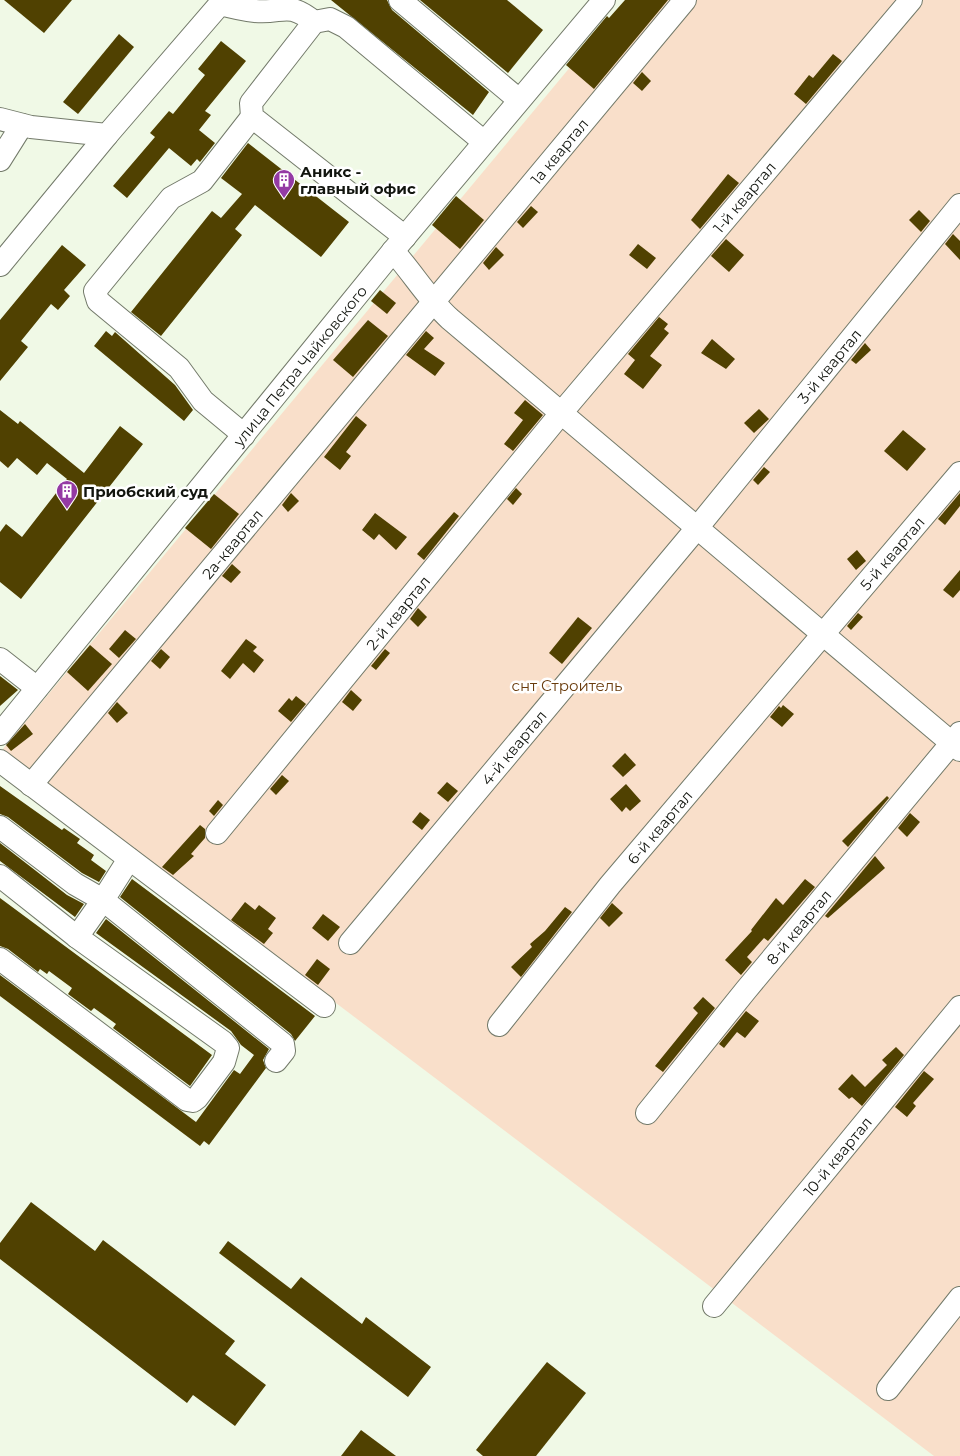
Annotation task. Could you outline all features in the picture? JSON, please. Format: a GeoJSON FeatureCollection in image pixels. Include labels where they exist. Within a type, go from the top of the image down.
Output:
{"type":"FeatureCollection","features":[{"type":"Feature","properties":{"kind":"street"},"geometry":{"type":"LineString","coordinates":[[400,0],[519,100]]}},
{"type":"Feature","properties":{"kind":"street","name":"улица Петра Чайковского"},"geometry":{"type":"LineString","coordinates":[[0,734],[399,244],[604,0]]}},
{"type":"Feature","properties":{"kind":"street","name":"1а квартал"},"geometry":{"type":"LineString","coordinates":[[432,302],[460,272],[685,0]]}},
{"type":"Feature","properties":{"kind":"street","name":"1-й квартал"},"geometry":{"type":"LineString","coordinates":[[578,394],[911,0]]}},
{"type":"Feature","properties":{"kind":"street"},"geometry":{"type":"LineString","coordinates":[[0,265],[107,135],[222,2],[256,12],[292,9],[304,14],[314,22]]}},
{"type":"Feature","properties":{"kind":"street"},"geometry":{"type":"LineString","coordinates":[[244,434],[203,401],[179,368],[98,301],[95,291],[171,198],[202,181],[252,117],[251,104],[314,22],[330,19],[362,38],[484,142]]}},
{"type":"Feature","properties":{"kind":"street"},"geometry":{"type":"LineString","coordinates":[[252,117],[399,244],[412,272],[432,302],[697,528],[957,742]]}},
{"type":"Feature","properties":{"kind":"street"},"geometry":{"type":"LineString","coordinates":[[0,118],[22,125],[107,135]]}},
{"type":"Feature","properties":{"kind":"street"},"geometry":{"type":"LineString","coordinates":[[0,160],[22,125]]}},
{"type":"Feature","properties":{"kind":"street","name":"3-й квартал"},"geometry":{"type":"LineString","coordinates":[[697,528],[960,205]]}},
{"type":"Feature","properties":{"kind":"street","name":"2а-квартал"},"geometry":{"type":"LineString","coordinates":[[31,785],[432,302]]}},
{"type":"Feature","properties":{"kind":"street","name":"2-й квартал"},"geometry":{"type":"LineString","coordinates":[[217,833],[578,394]]}},
{"type":"Feature","properties":{"kind":"street","name":"5-й квартал"},"geometry":{"type":"LineString","coordinates":[[824,634],[960,473]]}},
{"type":"Feature","properties":{"kind":"street","name":"4-й квартал"},"geometry":{"type":"LineString","coordinates":[[350,942],[697,528]]}},
{"type":"Feature","properties":{"kind":"street","name":"6-й квартал"},"geometry":{"type":"LineString","coordinates":[[499,1025],[610,886],[824,634]]}},
{"type":"Feature","properties":{"kind":"street"},"geometry":{"type":"LineString","coordinates":[[0,659],[37,688]]}},
{"type":"Feature","properties":{"kind":"street","name":"8-й квартал"},"geometry":{"type":"LineString","coordinates":[[647,1113],[746,990],[957,742]]}},
{"type":"Feature","properties":{"kind":"street"},"geometry":{"type":"LineString","coordinates":[[0,761],[324,1006]]}},
{"type":"Feature","properties":{"kind":"street"},"geometry":{"type":"LineString","coordinates":[[0,827],[76,884],[102,900],[283,1044],[284,1051],[276,1061]]}},
{"type":"Feature","properties":{"kind":"street"},"geometry":{"type":"LineString","coordinates":[[76,937],[129,859]]}},
{"type":"Feature","properties":{"kind":"street"},"geometry":{"type":"LineString","coordinates":[[0,876],[76,937],[226,1045],[228,1051],[226,1058],[193,1101],[181,1097],[0,959]]}},
{"type":"Feature","properties":{"kind":"street","name":"10-й квартал"},"geometry":{"type":"LineString","coordinates":[[714,1306],[960,1007]]}},
{"type":"Feature","properties":{"kind":"street"},"geometry":{"type":"LineString","coordinates":[[888,1389],[960,1298]]}},
{"type":"Feature","properties":{"kind":"green space","name":"снт Строитель"},"geometry":{"type":"Polygon","coordinates":[[[626,0],[960,0],[960,1456],[934,1456],[2,750],[626,0]]]}},
{"type":"Feature","properties":{"kind":"building"},"geometry":{"type":"Polygon","coordinates":[[[4,0],[72,0],[44,33],[4,0]]]}},
{"type":"Feature","properties":{"kind":"building"},"geometry":{"type":"Polygon","coordinates":[[[331,0],[387,0],[392,10],[489,92],[473,115],[331,0]]]}},
{"type":"Feature","properties":{"kind":"building"},"geometry":{"type":"Polygon","coordinates":[[[420,0],[507,0],[543,30],[508,73],[420,0]]]}},
{"type":"Feature","properties":{"kind":"building"},"geometry":{"type":"Polygon","coordinates":[[[625,0],[668,0],[594,89],[566,65],[607,16],[609,18],[625,0]]]}},
{"type":"Feature","properties":{"kind":"building"},"geometry":{"type":"Polygon","coordinates":[[[119,34],[134,47],[78,114],[63,102],[119,34]]]}},
{"type":"Feature","properties":{"kind":"building"},"geometry":{"type":"Polygon","coordinates":[[[221,41],[246,61],[205,111],[211,115],[199,130],[215,143],[200,162],[197,159],[191,166],[169,148],[127,198],[113,186],[155,137],[150,133],[169,111],[173,114],[205,75],[198,69],[221,41]]]}},
{"type":"Feature","properties":{"kind":"building"},"geometry":{"type":"Polygon","coordinates":[[[833,54],[842,61],[806,104],[794,94],[809,75],[813,78],[833,54]]]}},
{"type":"Feature","properties":{"kind":"building"},"geometry":{"type":"Polygon","coordinates":[[[642,72],[651,81],[642,91],[633,83],[642,72]]]}},
{"type":"Feature","properties":{"kind":"building"},"geometry":{"type":"Polygon","coordinates":[[[248,143],[349,222],[321,257],[255,205],[235,229],[242,235],[161,336],[131,312],[212,211],[221,218],[242,194],[221,178],[248,143]]]}},
{"type":"Feature","properties":{"kind":"building"},"geometry":{"type":"Polygon","coordinates":[[[728,174],[739,183],[700,229],[691,220],[728,174]]]}},
{"type":"Feature","properties":{"kind":"building"},"geometry":{"type":"Polygon","coordinates":[[[456,196],[484,220],[460,249],[432,225],[456,196]]]}},
{"type":"Feature","properties":{"kind":"building"},"geometry":{"type":"Polygon","coordinates":[[[531,206],[538,212],[523,228],[517,222],[531,206]]]}},
{"type":"Feature","properties":{"kind":"building"},"geometry":{"type":"Polygon","coordinates":[[[919,210],[930,221],[921,232],[909,220],[919,210]]]}},
{"type":"Feature","properties":{"kind":"building"},"geometry":{"type":"Polygon","coordinates":[[[953,234],[960,241],[960,260],[945,244],[953,234]]]}},
{"type":"Feature","properties":{"kind":"building"},"geometry":{"type":"Polygon","coordinates":[[[726,239],[744,255],[729,272],[711,256],[726,239]]]}},
{"type":"Feature","properties":{"kind":"building"},"geometry":{"type":"Polygon","coordinates":[[[638,244],[656,258],[647,269],[629,255],[638,244]]]}},
{"type":"Feature","properties":{"kind":"building"},"geometry":{"type":"Polygon","coordinates":[[[62,245],[86,265],[64,290],[70,296],[58,310],[51,304],[21,341],[28,347],[0,381],[0,320],[62,245]]]}},
{"type":"Feature","properties":{"kind":"building"},"geometry":{"type":"Polygon","coordinates":[[[496,247],[504,255],[489,270],[483,263],[496,247]]]}},
{"type":"Feature","properties":{"kind":"building"},"geometry":{"type":"Polygon","coordinates":[[[380,290],[396,303],[387,314],[371,301],[380,290]]]}},
{"type":"Feature","properties":{"kind":"building"},"geometry":{"type":"Polygon","coordinates":[[[659,317],[668,324],[664,329],[669,333],[650,356],[662,365],[643,389],[624,374],[635,360],[628,354],[659,317]]]}},
{"type":"Feature","properties":{"kind":"building"},"geometry":{"type":"Polygon","coordinates":[[[368,320],[388,336],[353,377],[333,360],[368,320]]]}},
{"type":"Feature","properties":{"kind":"building"},"geometry":{"type":"Polygon","coordinates":[[[106,331],[112,336],[115,332],[175,385],[193,410],[184,421],[94,346],[106,331]]]}},
{"type":"Feature","properties":{"kind":"building"},"geometry":{"type":"Polygon","coordinates":[[[426,331],[434,338],[424,349],[445,363],[435,376],[406,355],[426,331]]]}},
{"type":"Feature","properties":{"kind":"building"},"geometry":{"type":"Polygon","coordinates":[[[712,339],[735,359],[726,369],[701,353],[712,339]]]}},
{"type":"Feature","properties":{"kind":"building"},"geometry":{"type":"Polygon","coordinates":[[[865,343],[871,350],[856,364],[851,360],[865,343]]]}},
{"type":"Feature","properties":{"kind":"building"},"geometry":{"type":"Polygon","coordinates":[[[525,400],[543,415],[513,451],[504,444],[523,420],[514,413],[525,400]]]}},
{"type":"Feature","properties":{"kind":"building"},"geometry":{"type":"Polygon","coordinates":[[[759,409],[769,419],[754,433],[744,423],[759,409]]]}},
{"type":"Feature","properties":{"kind":"building"},"geometry":{"type":"Polygon","coordinates":[[[0,410],[18,424],[20,421],[84,473],[120,426],[143,444],[21,599],[0,582],[0,532],[6,524],[22,537],[67,479],[47,463],[37,475],[17,458],[8,468],[0,461],[0,410]]]}},
{"type":"Feature","properties":{"kind":"building"},"geometry":{"type":"Polygon","coordinates":[[[356,416],[367,425],[346,452],[351,456],[340,470],[324,457],[356,416]]]}},
{"type":"Feature","properties":{"kind":"building"},"geometry":{"type":"Polygon","coordinates":[[[903,430],[926,449],[907,471],[884,451],[903,430]]]}},
{"type":"Feature","properties":{"kind":"building"},"geometry":{"type":"Polygon","coordinates":[[[764,467],[770,472],[758,485],[753,480],[764,467]]]}},
{"type":"Feature","properties":{"kind":"building"},"geometry":{"type":"Polygon","coordinates":[[[516,488],[522,494],[513,505],[507,499],[516,488]]]}},
{"type":"Feature","properties":{"kind":"building"},"geometry":{"type":"Polygon","coordinates":[[[291,493],[299,501],[288,512],[282,505],[291,493]]]}},
{"type":"Feature","properties":{"kind":"building"},"geometry":{"type":"Polygon","coordinates":[[[960,493],[960,506],[945,525],[938,519],[960,493]]]}},
{"type":"Feature","properties":{"kind":"building"},"geometry":{"type":"Polygon","coordinates":[[[214,494],[239,514],[211,549],[185,528],[214,494]]]}},
{"type":"Feature","properties":{"kind":"building"},"geometry":{"type":"Polygon","coordinates":[[[454,512],[459,516],[424,560],[417,554],[454,512]]]}},
{"type":"Feature","properties":{"kind":"building"},"geometry":{"type":"Polygon","coordinates":[[[375,513],[407,537],[396,550],[379,534],[374,540],[362,530],[375,513]]]}},
{"type":"Feature","properties":{"kind":"building"},"geometry":{"type":"Polygon","coordinates":[[[857,550],[866,561],[856,570],[847,559],[857,550]]]}},
{"type":"Feature","properties":{"kind":"building"},"geometry":{"type":"Polygon","coordinates":[[[232,564],[241,572],[231,583],[222,576],[232,564]]]}},
{"type":"Feature","properties":{"kind":"building"},"geometry":{"type":"Polygon","coordinates":[[[960,570],[960,590],[953,598],[943,590],[960,570]]]}},
{"type":"Feature","properties":{"kind":"building"},"geometry":{"type":"Polygon","coordinates":[[[418,608],[427,617],[418,627],[410,619],[418,608]]]}},
{"type":"Feature","properties":{"kind":"building"},"geometry":{"type":"Polygon","coordinates":[[[858,613],[863,617],[851,630],[847,626],[858,613]]]}},
{"type":"Feature","properties":{"kind":"building"},"geometry":{"type":"Polygon","coordinates":[[[578,617],[592,628],[562,664],[549,653],[578,617]]]}},
{"type":"Feature","properties":{"kind":"building"},"geometry":{"type":"Polygon","coordinates":[[[125,630],[136,639],[119,658],[109,649],[125,630]]]}},
{"type":"Feature","properties":{"kind":"building"},"geometry":{"type":"Polygon","coordinates":[[[246,639],[257,647],[253,651],[264,660],[254,673],[243,663],[230,679],[221,671],[246,639]]]}},
{"type":"Feature","properties":{"kind":"building"},"geometry":{"type":"Polygon","coordinates":[[[90,645],[112,664],[88,691],[67,672],[90,645]]]}},
{"type":"Feature","properties":{"kind":"building"},"geometry":{"type":"Polygon","coordinates":[[[161,649],[170,657],[160,669],[151,661],[161,649]]]}},
{"type":"Feature","properties":{"kind":"building"},"geometry":{"type":"Polygon","coordinates":[[[385,649],[390,653],[376,670],[371,666],[385,649]]]}},
{"type":"Feature","properties":{"kind":"building"},"geometry":{"type":"Polygon","coordinates":[[[0,676],[18,690],[0,706],[0,676]]]}},
{"type":"Feature","properties":{"kind":"building"},"geometry":{"type":"Polygon","coordinates":[[[351,690],[362,700],[353,711],[342,702],[351,690]]]}},
{"type":"Feature","properties":{"kind":"building"},"geometry":{"type":"Polygon","coordinates":[[[296,696],[306,704],[291,722],[278,711],[289,698],[292,701],[296,696]]]}},
{"type":"Feature","properties":{"kind":"building"},"geometry":{"type":"Polygon","coordinates":[[[117,702],[128,713],[117,723],[108,713],[117,702]]]}},
{"type":"Feature","properties":{"kind":"building"},"geometry":{"type":"Polygon","coordinates":[[[783,705],[794,714],[782,727],[770,717],[779,706],[781,708],[783,705]]]}},
{"type":"Feature","properties":{"kind":"building"},"geometry":{"type":"Polygon","coordinates":[[[25,724],[33,734],[11,751],[6,745],[25,724]]]}},
{"type":"Feature","properties":{"kind":"building"},"geometry":{"type":"Polygon","coordinates":[[[625,753],[636,765],[623,777],[612,766],[625,753]]]}},
{"type":"Feature","properties":{"kind":"building"},"geometry":{"type":"Polygon","coordinates":[[[282,775],[289,781],[276,795],[270,789],[282,775]]]}},
{"type":"Feature","properties":{"kind":"building"},"geometry":{"type":"Polygon","coordinates":[[[447,782],[458,791],[448,802],[437,793],[447,782]]]}},
{"type":"Feature","properties":{"kind":"building"},"geometry":{"type":"Polygon","coordinates":[[[626,784],[641,801],[630,811],[626,807],[622,812],[610,799],[626,784]]]}},
{"type":"Feature","properties":{"kind":"building"},"geometry":{"type":"Polygon","coordinates":[[[0,786],[62,830],[64,828],[80,839],[77,843],[94,855],[91,860],[106,871],[99,882],[82,873],[8,817],[0,814],[0,786]]]}},
{"type":"Feature","properties":{"kind":"building"},"geometry":{"type":"Polygon","coordinates":[[[887,796],[889,798],[848,847],[842,841],[887,796]]]}},
{"type":"Feature","properties":{"kind":"building"},"geometry":{"type":"Polygon","coordinates":[[[218,800],[223,805],[214,816],[209,811],[218,800]]]}},
{"type":"Feature","properties":{"kind":"building"},"geometry":{"type":"Polygon","coordinates":[[[420,812],[430,820],[422,830],[412,822],[420,812]]]}},
{"type":"Feature","properties":{"kind":"building"},"geometry":{"type":"Polygon","coordinates":[[[910,813],[920,822],[907,837],[898,828],[910,813]]]}},
{"type":"Feature","properties":{"kind":"building"},"geometry":{"type":"Polygon","coordinates":[[[200,825],[205,829],[205,838],[191,854],[194,856],[173,875],[162,867],[200,825]]]}},
{"type":"Feature","properties":{"kind":"building"},"geometry":{"type":"Polygon","coordinates":[[[0,843],[67,895],[84,904],[75,917],[0,861],[0,843]]]}},
{"type":"Feature","properties":{"kind":"building"},"geometry":{"type":"Polygon","coordinates":[[[875,856],[885,868],[828,918],[825,916],[875,856]]]}},
{"type":"Feature","properties":{"kind":"building"},"geometry":{"type":"Polygon","coordinates":[[[132,879],[315,1016],[295,1041],[291,1034],[120,897],[132,879]]]}},
{"type":"Feature","properties":{"kind":"building"},"geometry":{"type":"Polygon","coordinates":[[[805,879],[815,887],[768,941],[764,938],[747,957],[752,962],[741,975],[725,960],[752,931],[776,898],[783,905],[805,879]]]}},
{"type":"Feature","properties":{"kind":"building"},"geometry":{"type":"Polygon","coordinates":[[[0,898],[212,1055],[190,1086],[113,1028],[116,1024],[94,1008],[91,1011],[68,994],[72,988],[49,971],[47,974],[40,969],[38,972],[8,949],[0,946],[0,898]]]}},
{"type":"Feature","properties":{"kind":"building"},"geometry":{"type":"Polygon","coordinates":[[[245,902],[255,910],[259,905],[276,918],[268,929],[273,933],[264,944],[231,920],[245,902]]]}},
{"type":"Feature","properties":{"kind":"building"},"geometry":{"type":"Polygon","coordinates":[[[612,903],[623,913],[609,927],[600,918],[612,903]]]}},
{"type":"Feature","properties":{"kind":"building"},"geometry":{"type":"Polygon","coordinates":[[[565,907],[572,912],[521,977],[511,967],[532,947],[530,944],[545,931],[565,907]]]}},
{"type":"Feature","properties":{"kind":"building"},"geometry":{"type":"Polygon","coordinates":[[[323,914],[340,927],[328,941],[312,928],[323,914]]]}},
{"type":"Feature","properties":{"kind":"building"},"geometry":{"type":"Polygon","coordinates":[[[106,919],[269,1049],[263,1060],[266,1068],[209,1145],[204,1141],[200,1146],[0,996],[0,975],[196,1122],[234,1070],[240,1074],[254,1055],[241,1045],[231,1031],[96,933],[106,919]]]}},
{"type":"Feature","properties":{"kind":"building"},"geometry":{"type":"Polygon","coordinates":[[[317,959],[330,969],[318,985],[305,975],[317,959]]]}},
{"type":"Feature","properties":{"kind":"building"},"geometry":{"type":"Polygon","coordinates":[[[703,997],[715,1008],[663,1072],[655,1066],[698,1013],[693,1008],[703,997]]]}},
{"type":"Feature","properties":{"kind":"building"},"geometry":{"type":"Polygon","coordinates":[[[746,1011],[759,1021],[745,1038],[737,1032],[724,1048],[719,1044],[746,1011]]]}},
{"type":"Feature","properties":{"kind":"building"},"geometry":{"type":"Polygon","coordinates":[[[896,1047],[904,1055],[862,1106],[852,1097],[849,1099],[838,1089],[852,1074],[865,1087],[887,1065],[882,1060],[896,1047]]]}},
{"type":"Feature","properties":{"kind":"building"},"geometry":{"type":"Polygon","coordinates":[[[924,1071],[934,1079],[913,1103],[916,1106],[907,1117],[895,1107],[924,1071]]]}},
{"type":"Feature","properties":{"kind":"building"},"geometry":{"type":"Polygon","coordinates":[[[31,1202],[95,1251],[103,1240],[235,1341],[225,1354],[266,1385],[235,1426],[193,1395],[187,1403],[0,1259],[0,1243],[31,1202]]]}},
{"type":"Feature","properties":{"kind":"building"},"geometry":{"type":"Polygon","coordinates":[[[228,1241],[291,1289],[301,1277],[362,1324],[366,1317],[431,1367],[408,1397],[219,1253],[228,1241]]]}},
{"type":"Feature","properties":{"kind":"building"},"geometry":{"type":"Polygon","coordinates":[[[547,1362],[586,1393],[536,1456],[483,1456],[476,1450],[547,1362]]]}},
{"type":"Feature","properties":{"kind":"building"},"geometry":{"type":"Polygon","coordinates":[[[361,1430],[396,1456],[341,1456],[361,1430]]]}},
{"type":"Feature","properties":{"kind":"place","name":"Аникс - главный офис"},"geometry":{"type":"Point","coordinates":[284,199]}},
{"type":"Feature","properties":{"kind":"place","name":"Приобский суд"},"geometry":{"type":"Point","coordinates":[67,510]}}]}
